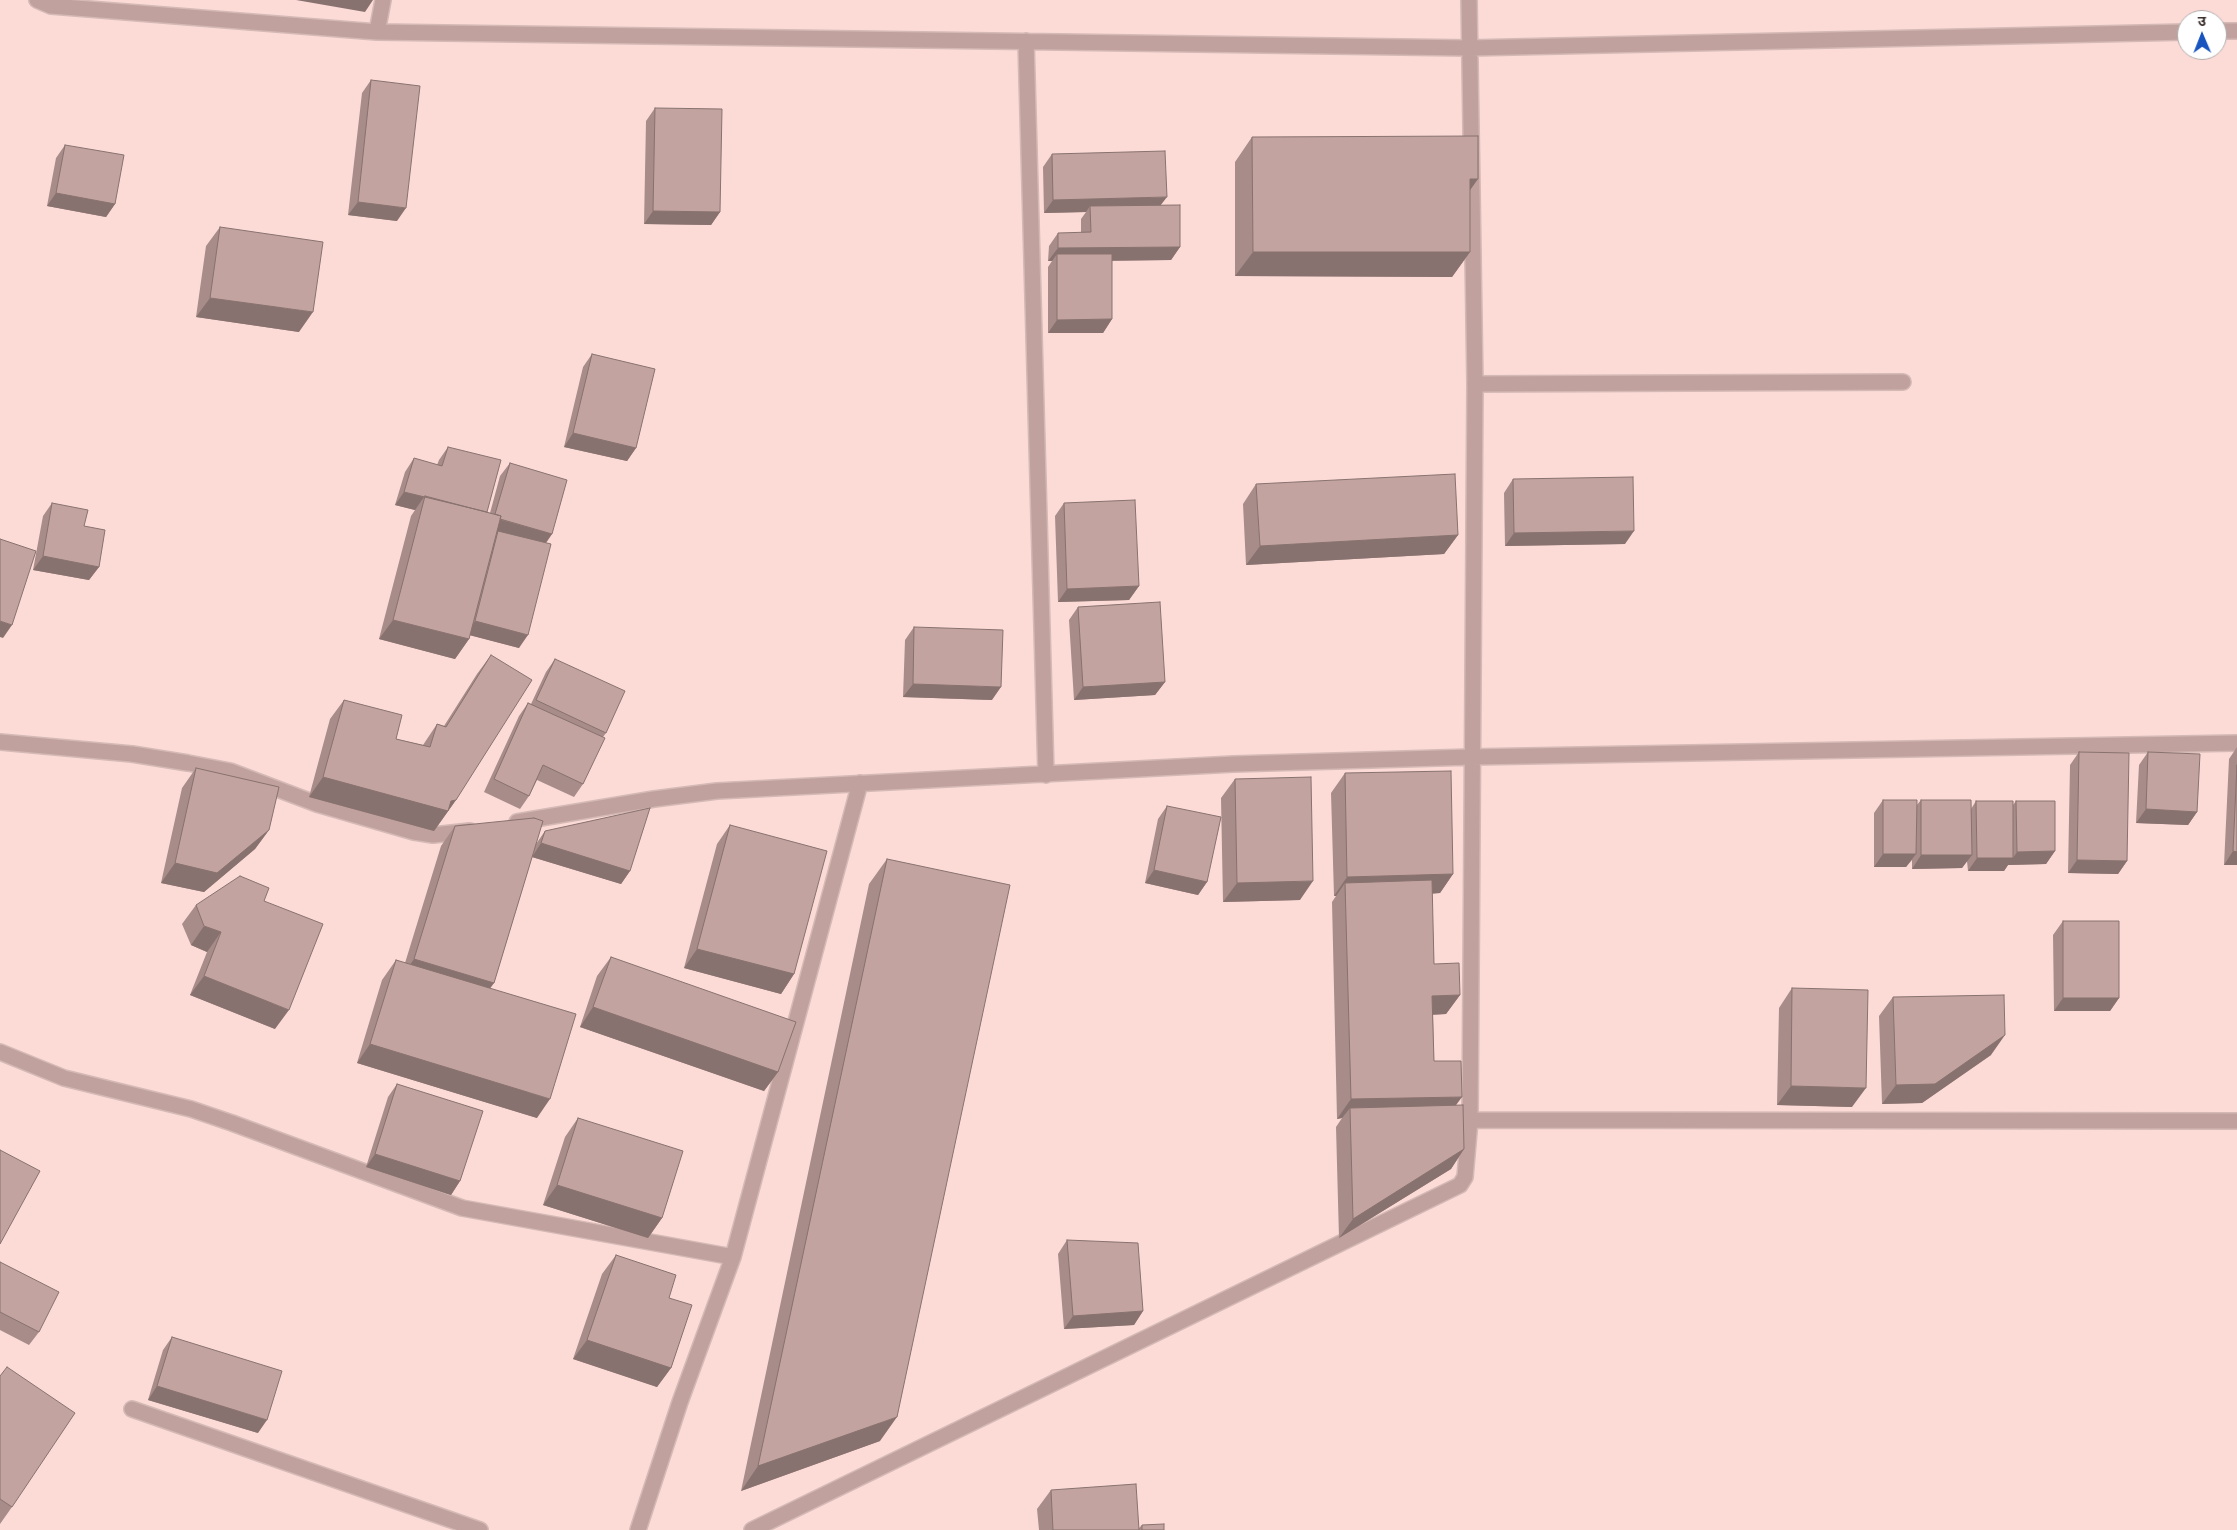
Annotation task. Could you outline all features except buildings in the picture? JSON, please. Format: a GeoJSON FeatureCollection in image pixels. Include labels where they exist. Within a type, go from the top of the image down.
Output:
{"type":"FeatureCollection","features":[{"type":"Feature","properties":{"kind":"street"},"geometry":{"type":"LineString","coordinates":[[35,0],[51,6],[377,32],[1026,42],[1469,48],[2177,32]]}},
{"type":"Feature","properties":{"kind":"street"},"geometry":{"type":"LineString","coordinates":[[377,32],[383,0]]}},
{"type":"Feature","properties":{"kind":"street"},"geometry":{"type":"LineString","coordinates":[[752,1530],[1460,1185],[1465,1177],[1470,1120],[1475,384],[1469,0]]}},
{"type":"Feature","properties":{"kind":"street"},"geometry":{"type":"LineString","coordinates":[[1026,42],[1046,775]]}},
{"type":"Feature","properties":{"kind":"street"},"geometry":{"type":"LineString","coordinates":[[1475,384],[1903,382]]}},
{"type":"Feature","properties":{"kind":"street"},"geometry":{"type":"LineString","coordinates":[[0,742],[132,754],[230,771],[317,804],[414,832],[433,835],[453,834],[487,827]]}},
{"type":"Feature","properties":{"kind":"street"},"geometry":{"type":"LineString","coordinates":[[504,824],[654,799],[717,791],[1234,764],[1472,757],[2237,743]]}},
{"type":"Feature","properties":{"kind":"street"},"geometry":{"type":"LineString","coordinates":[[638,1530],[680,1402],[733,1257],[860,783]]}},
{"type":"Feature","properties":{"kind":"street"},"geometry":{"type":"LineString","coordinates":[[0,1052],[64,1078],[192,1109],[462,1208],[733,1257]]}},
{"type":"Feature","properties":{"kind":"street"},"geometry":{"type":"LineString","coordinates":[[1470,1120],[2237,1121]]}},
{"type":"Feature","properties":{"kind":"street"},"geometry":{"type":"LineString","coordinates":[[132,1409],[480,1530]]}}]}
